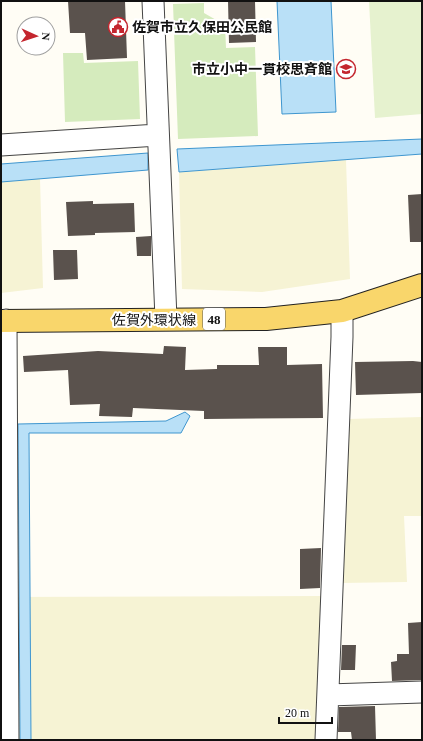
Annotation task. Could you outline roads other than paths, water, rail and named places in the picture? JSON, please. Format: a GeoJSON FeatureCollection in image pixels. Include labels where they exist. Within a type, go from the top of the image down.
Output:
{"type":"FeatureCollection","features":[{"type":"Feature","properties":{"kind":"main road","name":"佐賀外環状線"},"geometry":{"type":"LineString","coordinates":[[4,321],[266,319],[342,311],[422,285]]}},
{"type":"Feature","properties":{"kind":"street"},"geometry":{"type":"LineString","coordinates":[[153,1],[166,319]]}},
{"type":"Feature","properties":{"kind":"street"},"geometry":{"type":"LineString","coordinates":[[1,145],[158,134]]}},
{"type":"Feature","properties":{"kind":"street"},"geometry":{"type":"LineString","coordinates":[[326,740],[342,311]]}},
{"type":"Feature","properties":{"kind":"street"},"geometry":{"type":"LineString","coordinates":[[4,321],[8,740]]}},
{"type":"Feature","properties":{"kind":"street"},"geometry":{"type":"LineString","coordinates":[[328,695],[422,692]]}},
{"type":"Feature","properties":{"kind":"water"},"geometry":{"type":"Polygon","coordinates":[[[277,1],[331,1],[336,112],[282,114],[277,1]]]}},
{"type":"Feature","properties":{"kind":"water"},"geometry":{"type":"Polygon","coordinates":[[[422,139],[422,154],[179,172],[177,149],[422,139]]]}},
{"type":"Feature","properties":{"kind":"water"},"geometry":{"type":"Polygon","coordinates":[[[148,153],[148,170],[1,182],[1,164],[148,153]]]}},
{"type":"Feature","properties":{"kind":"water"},"geometry":{"type":"Polygon","coordinates":[[[185,412],[190,416],[181,433],[29,433],[31,740],[20,740],[18,424],[166,421],[185,412]]]}},
{"type":"Feature","properties":{"kind":"place","name":"佐賀市立久保田公民館"},"geometry":{"type":"Point","coordinates":[118,27]}},
{"type":"Feature","properties":{"kind":"place","name":"市立小中一貫校思斉館"},"geometry":{"type":"Point","coordinates":[346,69]}}]}
